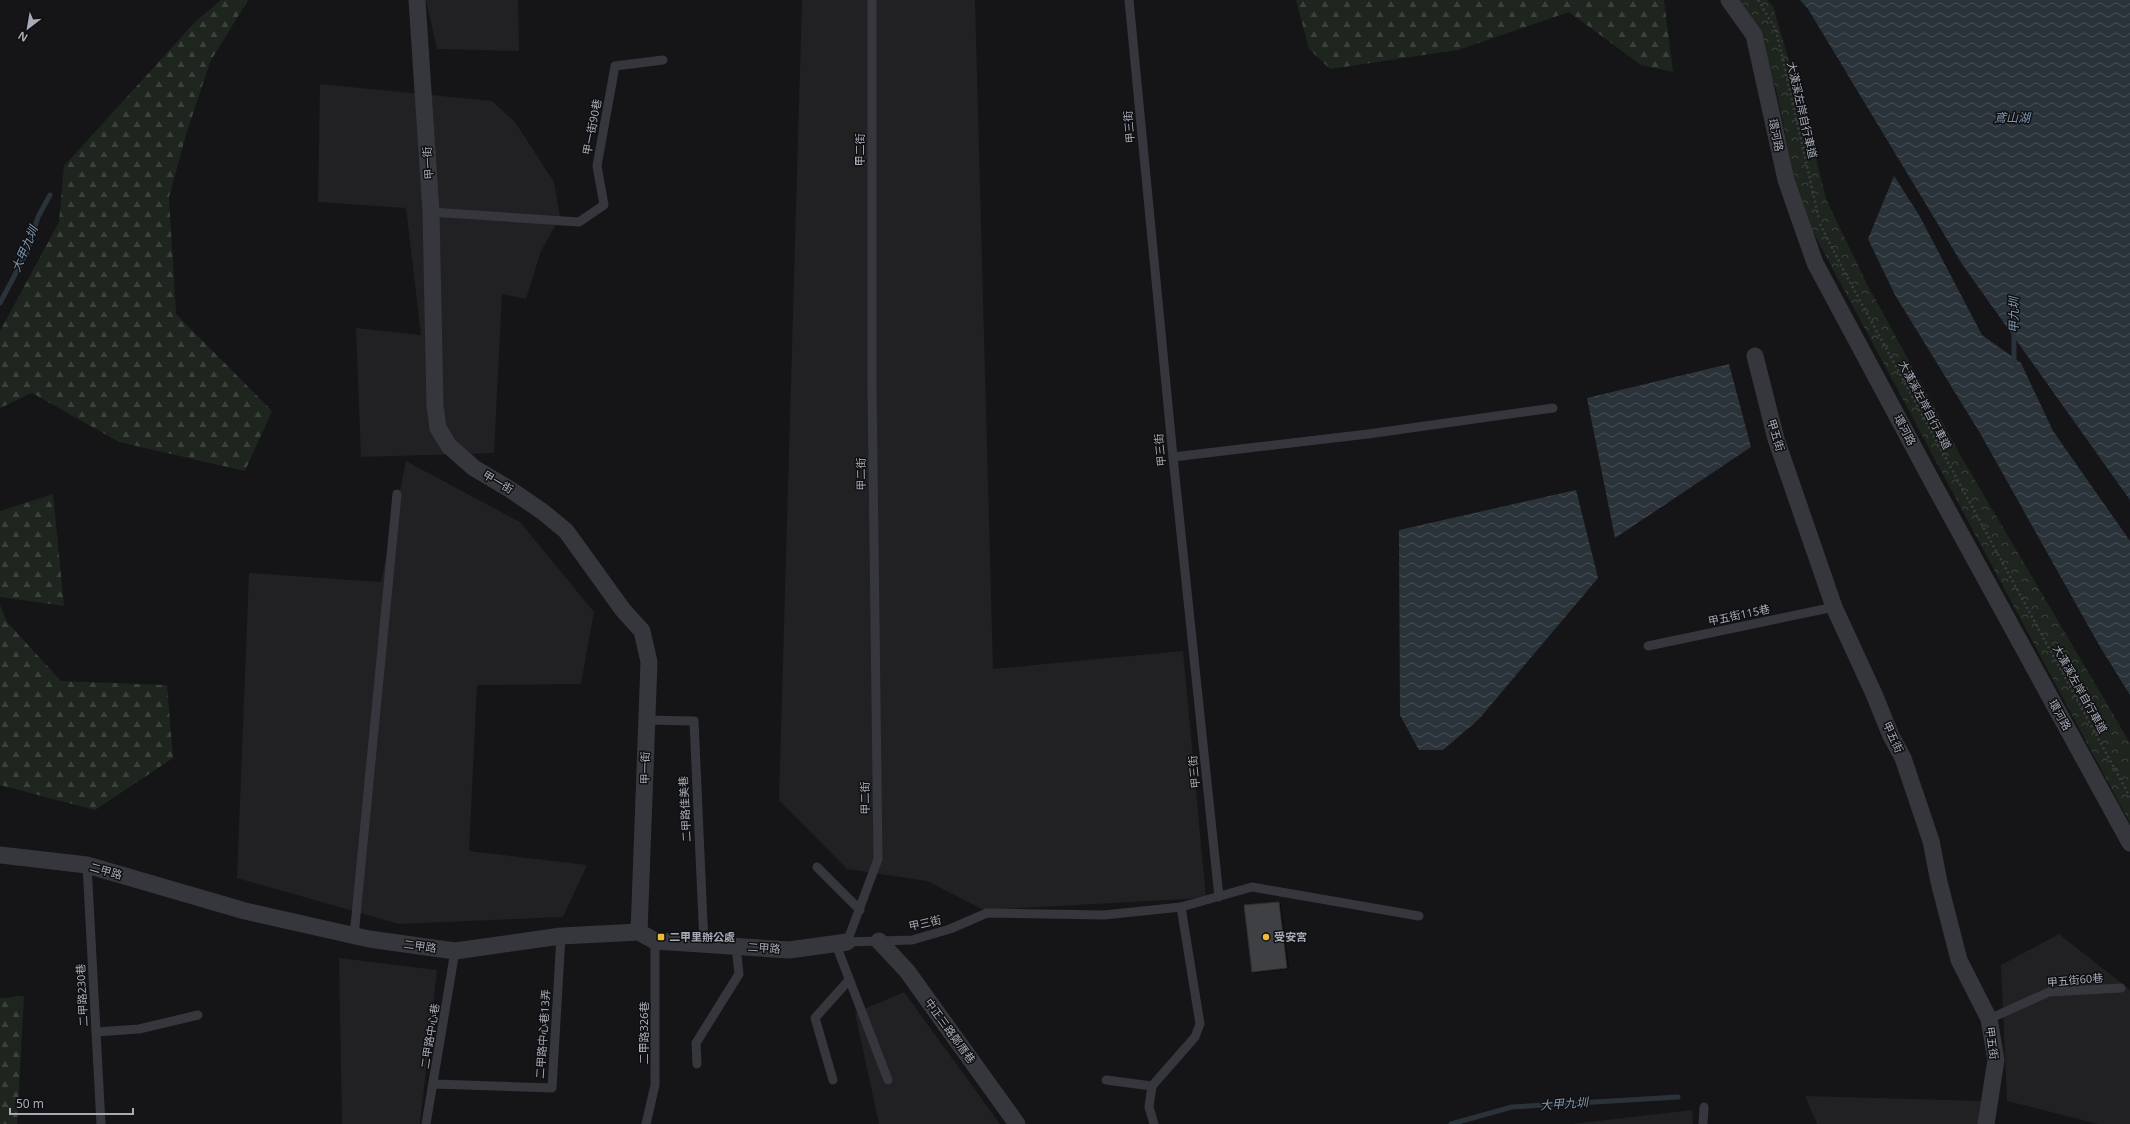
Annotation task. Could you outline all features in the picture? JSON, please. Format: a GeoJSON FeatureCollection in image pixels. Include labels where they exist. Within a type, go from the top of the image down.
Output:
{"type":"FeatureCollection","features":[{"type":"Feature","properties":{"kind":"street","name":"甲一街"},"geometry":{"type":"LineString","coordinates":[[417,0],[431,212],[435,406],[438,428],[449,446],[474,468],[511,490],[543,512],[566,531],[623,610],[642,631],[649,662],[645,720],[643,855],[639,932]]}},
{"type":"Feature","properties":{"kind":"street","name":"環河路"},"geometry":{"type":"LineString","coordinates":[[1728,0],[1754,35],[1786,180],[1815,263],[1934,485],[2130,843]]}},
{"type":"Feature","properties":{"kind":"street","name":"甲五街"},"geometry":{"type":"LineString","coordinates":[[1755,356],[1776,439],[1834,608],[1902,758],[1931,841],[1939,882],[1959,960],[1989,1019],[1996,1060],[1986,1124]]}},
{"type":"Feature","properties":{"kind":"street","name":"二甲路"},"geometry":{"type":"LineString","coordinates":[[0,855],[87,866],[245,911],[354,936],[455,951],[561,936],[639,932],[655,941],[789,950],[841,942]]}},
{"type":"Feature","properties":{"kind":"street","name":"中正三路鄭厝巷"},"geometry":{"type":"LineString","coordinates":[[879,941],[907,971],[1017,1124]]}},
{"type":"Feature","properties":{"kind":"lane","name":"甲二街"},"geometry":{"type":"LineString","coordinates":[[841,942],[860,910],[878,859],[872,385],[872,0]]}},
{"type":"Feature","properties":{"kind":"lane","name":"甲三街"},"geometry":{"type":"LineString","coordinates":[[1129,0],[1173,458],[1219,897]]}},
{"type":"Feature","properties":{"kind":"lane","name":"甲一街90巷"},"geometry":{"type":"LineString","coordinates":[[431,212],[579,222],[598,210],[604,205],[597,166],[616,66],[663,60]]}},
{"type":"Feature","properties":{"kind":"lane"},"geometry":{"type":"LineString","coordinates":[[1173,458],[1375,433],[1553,408]]}},
{"type":"Feature","properties":{"kind":"lane"},"geometry":{"type":"LineString","coordinates":[[354,936],[397,494]]}},
{"type":"Feature","properties":{"kind":"lane","name":"甲五街115巷"},"geometry":{"type":"LineString","coordinates":[[1648,646],[1834,608]]}},
{"type":"Feature","properties":{"kind":"lane","name":"二甲路佳美巷"},"geometry":{"type":"LineString","coordinates":[[645,720],[694,721],[704,944]]}},
{"type":"Feature","properties":{"kind":"lane","name":"二甲路230巷"},"geometry":{"type":"LineString","coordinates":[[87,866],[101,1124]]}},
{"type":"Feature","properties":{"kind":"lane"},"geometry":{"type":"LineString","coordinates":[[816,867],[860,910]]}},
{"type":"Feature","properties":{"kind":"lane","name":"甲三街"},"geometry":{"type":"LineString","coordinates":[[841,942],[912,940],[950,929],[987,913],[1104,916],[1181,907],[1252,887],[1419,916]]}},
{"type":"Feature","properties":{"kind":"lane"},"geometry":{"type":"LineString","coordinates":[[1154,1124],[1149,1107],[1152,1086],[1195,1037],[1200,1024],[1181,907]]}},
{"type":"Feature","properties":{"kind":"lane","name":"二甲路中心巷13弄"},"geometry":{"type":"LineString","coordinates":[[434,1084],[552,1088],[561,936]]}},
{"type":"Feature","properties":{"kind":"lane","name":"二甲路326巷"},"geometry":{"type":"LineString","coordinates":[[646,1124],[655,1085],[655,941]]}},
{"type":"Feature","properties":{"kind":"lane"},"geometry":{"type":"LineString","coordinates":[[841,942],[849,980],[888,1080]]}},
{"type":"Feature","properties":{"kind":"lane"},"geometry":{"type":"LineString","coordinates":[[697,1064],[696,1043],[739,974],[736,946]]}},
{"type":"Feature","properties":{"kind":"lane","name":"二甲路中心巷"},"geometry":{"type":"LineString","coordinates":[[426,1124],[434,1084],[455,951]]}},
{"type":"Feature","properties":{"kind":"lane"},"geometry":{"type":"LineString","coordinates":[[833,1080],[815,1018],[849,980]]}},
{"type":"Feature","properties":{"kind":"lane","name":"甲五街60巷"},"geometry":{"type":"LineString","coordinates":[[1989,1019],[2049,992],[2121,988]]}},
{"type":"Feature","properties":{"kind":"lane"},"geometry":{"type":"LineString","coordinates":[[96,1032],[139,1030],[198,1015]]}},
{"type":"Feature","properties":{"kind":"lane"},"geometry":{"type":"LineString","coordinates":[[1106,1080],[1152,1086]]}},
{"type":"Feature","properties":{"kind":"lane"},"geometry":{"type":"LineString","coordinates":[[1703,1124],[1704,1107]]}},
{"type":"Feature","properties":{"kind":"path","name":"大漢溪左岸自行車道"},"geometry":{"type":"LineString","coordinates":[[1758,0],[1776,30],[1819,222],[2130,797]]}},
{"type":"Feature","properties":{"kind":"shaded area"},"geometry":{"type":"Polygon","coordinates":[[[426,0],[518,0],[519,51],[437,49],[426,0]]]}},
{"type":"Feature","properties":{"kind":"shaded area"},"geometry":{"type":"Polygon","coordinates":[[[802,0],[975,0],[993,669],[1183,651],[1206,898],[984,910],[927,881],[847,869],[779,800],[802,0]]]}},
{"type":"Feature","properties":{"kind":"shaded area"},"geometry":{"type":"Polygon","coordinates":[[[320,84],[492,101],[515,122],[554,182],[560,217],[541,251],[526,299],[502,294],[494,453],[361,457],[356,328],[421,335],[406,208],[318,202],[320,84]]]}},
{"type":"Feature","properties":{"kind":"shaded area"},"geometry":{"type":"Polygon","coordinates":[[[406,461],[520,522],[594,612],[581,684],[477,685],[469,851],[587,865],[563,917],[399,924],[237,878],[249,573],[381,582],[406,461]]]}},
{"type":"Feature","properties":{"kind":"shaded area"},"geometry":{"type":"Polygon","coordinates":[[[2059,934],[2130,990],[2130,1124],[2098,1124],[2007,1101],[2001,965],[2059,934]]]}},
{"type":"Feature","properties":{"kind":"shaded area"},"geometry":{"type":"Polygon","coordinates":[[[339,958],[437,970],[420,1124],[342,1124],[339,958]]]}},
{"type":"Feature","properties":{"kind":"shaded area"},"geometry":{"type":"Polygon","coordinates":[[[904,992],[1000,1124],[879,1124],[855,1013],[904,992]]]}},
{"type":"Feature","properties":{"kind":"shaded area"},"geometry":{"type":"Polygon","coordinates":[[[1805,1096],[1983,1101],[1982,1124],[1817,1124],[1805,1096]]]}},
{"type":"Feature","properties":{"kind":"shaded area"},"geometry":{"type":"Polygon","coordinates":[[[1692,1110],[1693,1124],[1572,1124],[1692,1110]]]}},
{"type":"Feature","properties":{"kind":"green space"},"geometry":{"type":"Polygon","coordinates":[[[221,0],[248,0],[210,62],[186,135],[169,197],[176,314],[272,411],[245,471],[119,442],[32,393],[0,408],[0,331],[59,222],[64,166],[196,21],[221,0]]]}},
{"type":"Feature","properties":{"kind":"green space"},"geometry":{"type":"Polygon","coordinates":[[[1296,0],[1664,0],[1673,72],[1641,65],[1569,12],[1458,50],[1330,69],[1309,49],[1296,0]]]}},
{"type":"Feature","properties":{"kind":"green space"},"geometry":{"type":"Polygon","coordinates":[[[1736,0],[1767,0],[1773,6],[1811,137],[1826,199],[1867,284],[1962,458],[2130,743],[2130,823],[1813,232],[1794,177],[1776,89],[1749,16],[1736,0]]]}},
{"type":"Feature","properties":{"kind":"green space"},"geometry":{"type":"Polygon","coordinates":[[[53,494],[64,606],[0,597],[0,511],[53,494]]]}},
{"type":"Feature","properties":{"kind":"green space"},"geometry":{"type":"Polygon","coordinates":[[[0,605],[7,622],[61,681],[167,685],[173,758],[95,810],[0,785],[0,605]]]}},
{"type":"Feature","properties":{"kind":"green space"},"geometry":{"type":"Polygon","coordinates":[[[24,996],[17,1124],[0,1124],[0,998],[24,996]]]}},
{"type":"Feature","properties":{"kind":"water","name":"鳶山湖"},"geometry":{"type":"Polygon","coordinates":[[[1800,0],[2130,0],[2130,500],[1962,264],[1808,9],[1800,0]]]}},
{"type":"Feature","properties":{"kind":"water"},"geometry":{"type":"Polygon","coordinates":[[[1894,176],[1919,215],[1982,335],[2021,363],[2053,431],[2130,541],[2130,695],[2099,645],[1980,433],[1895,295],[1868,239],[1894,176]]]}},
{"type":"Feature","properties":{"kind":"water"},"geometry":{"type":"Polygon","coordinates":[[[1729,364],[1751,447],[1615,538],[1587,398],[1729,364]]]}},
{"type":"Feature","properties":{"kind":"water"},"geometry":{"type":"Polygon","coordinates":[[[1576,490],[1598,578],[1479,719],[1443,750],[1419,750],[1400,715],[1399,530],[1576,490]]]}},
{"type":"Feature","properties":{"kind":"building","name":"受安宮"},"geometry":{"type":"Polygon","coordinates":[[[1279,902],[1287,968],[1252,972],[1244,905],[1279,902]]]}},
{"type":"Feature","properties":{"kind":"waterway","name":"大甲九圳"},"geometry":{"type":"LineString","coordinates":[[0,303],[27,252],[38,217],[50,195]]}},
{"type":"Feature","properties":{"kind":"waterway","name":"甲九圳"},"geometry":{"type":"LineString","coordinates":[[2014,332],[2014,364]]}},
{"type":"Feature","properties":{"kind":"waterway","name":"大甲九圳"},"geometry":{"type":"LineString","coordinates":[[1451,1124],[1512,1107],[1678,1097]]}},
{"type":"Feature","properties":{"kind":"place","name":"二甲里辦公處"},"geometry":{"type":"Point","coordinates":[661,937]}},
{"type":"Feature","properties":{"kind":"place","name":"受安宮"},"geometry":{"type":"Point","coordinates":[1266,937]}}]}
